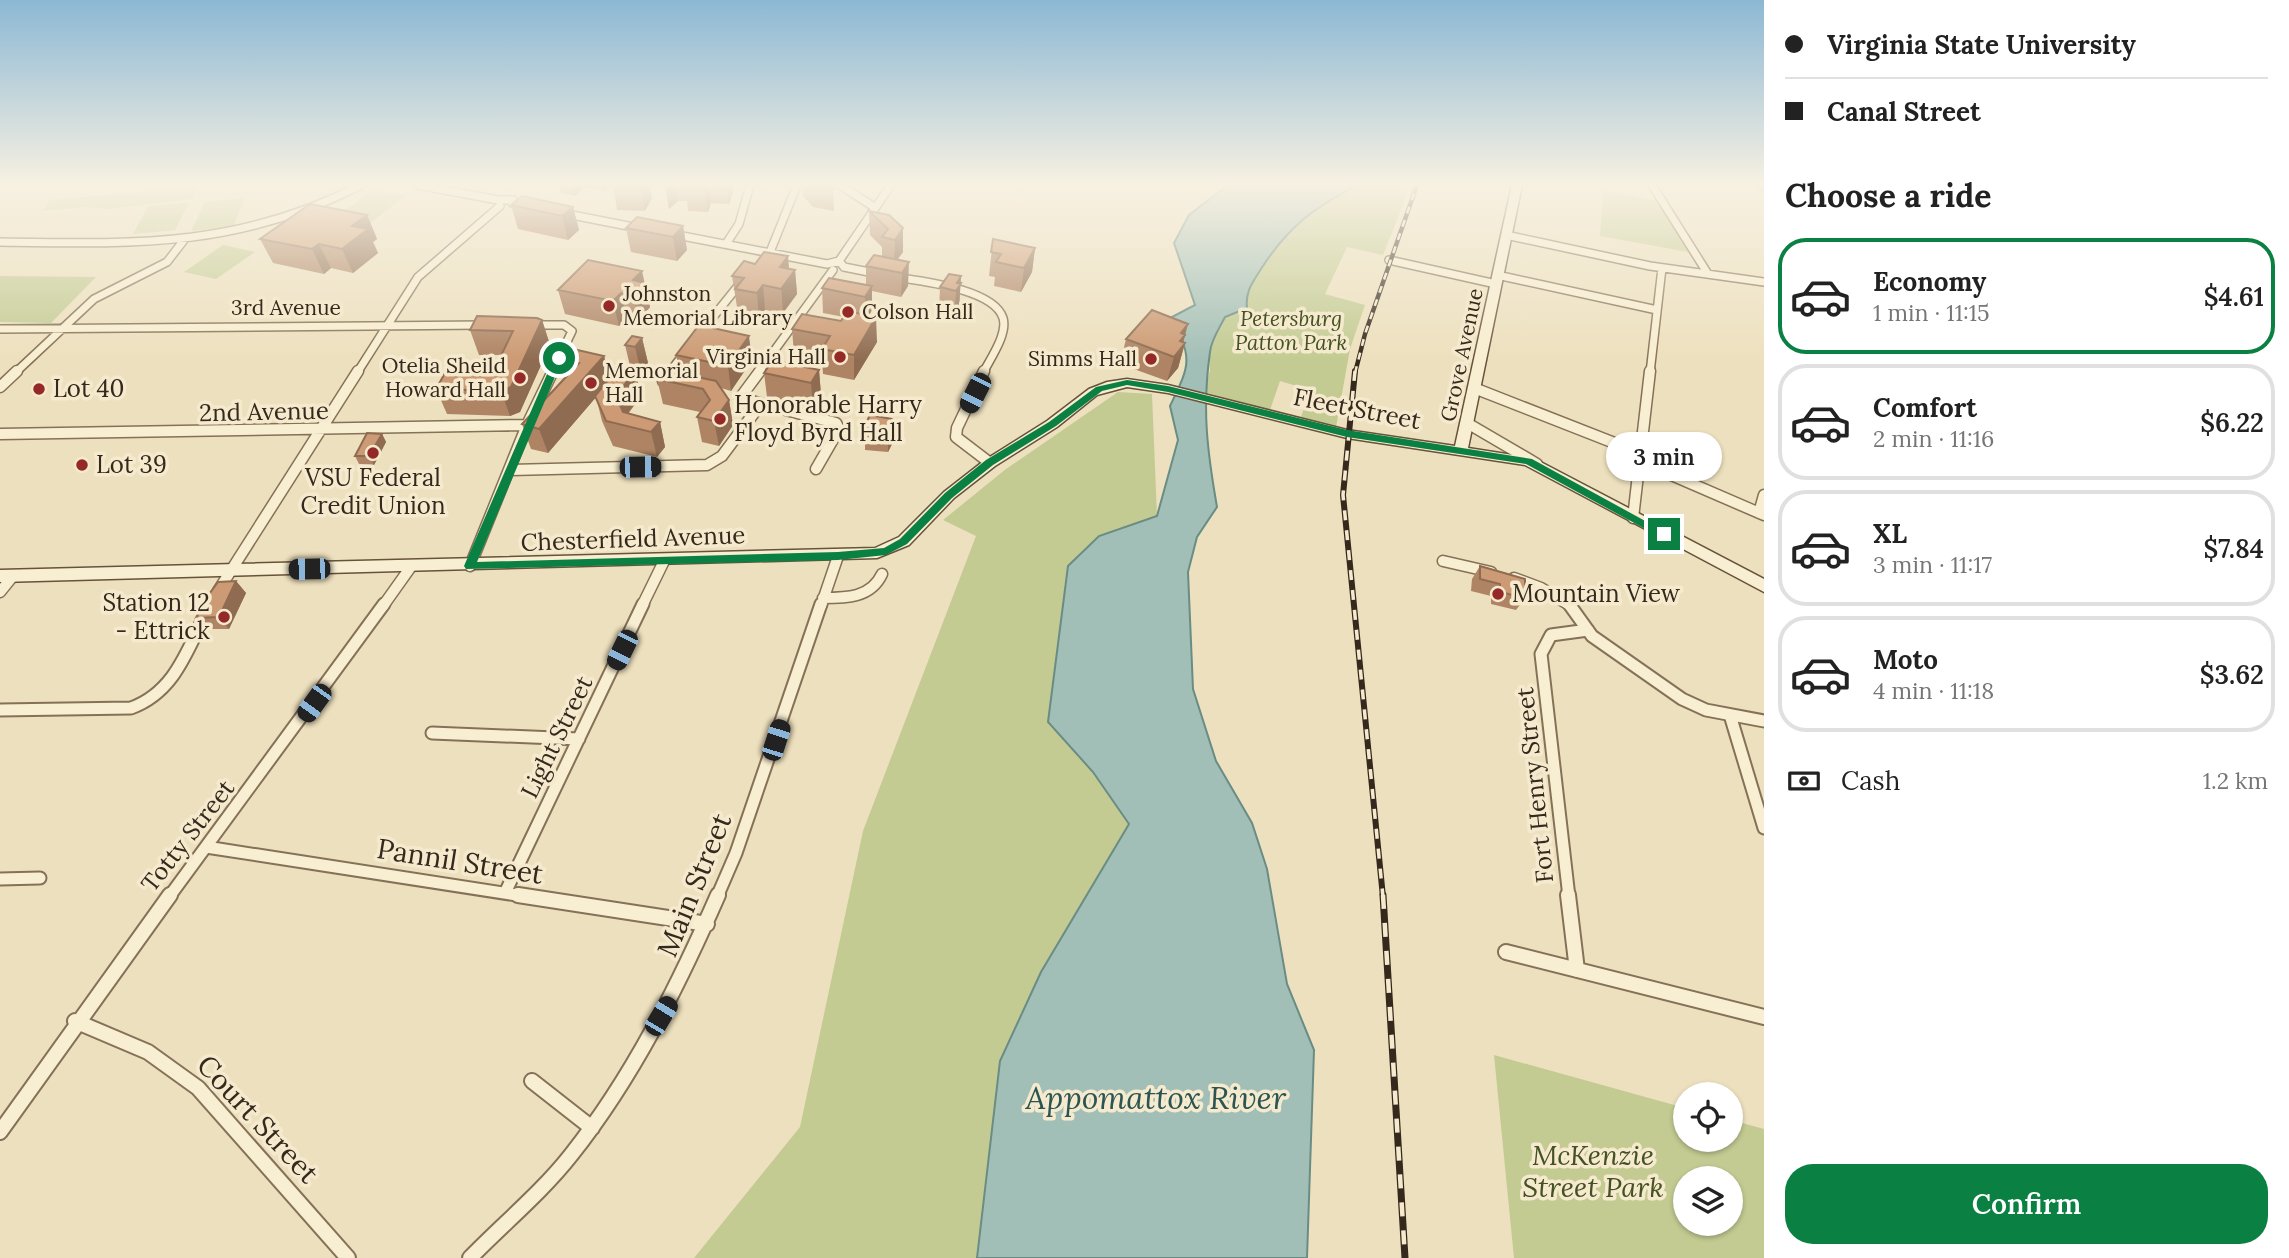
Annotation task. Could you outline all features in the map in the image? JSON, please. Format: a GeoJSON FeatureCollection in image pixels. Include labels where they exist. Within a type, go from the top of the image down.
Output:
{"type":"FeatureCollection","features":[{"type":"Feature","properties":{"kind":"main road","name":"Grove Avenue"},"geometry":{"type":"LineString","coordinates":[[1461,451],[1504,244]]}},
{"type":"Feature","properties":{"kind":"main road","name":"Chesterfield Avenue"},"geometry":{"type":"LineString","coordinates":[[6,576],[410,568],[877,554],[896,547],[949,495],[990,463],[1052,424],[1099,389],[1127,383],[1168,389]]}},
{"type":"Feature","properties":{"kind":"main road","name":"Fleet Street"},"geometry":{"type":"LineString","coordinates":[[1168,389],[1347,433],[1540,466],[1764,586]]}},
{"type":"Feature","properties":{"kind":"street"},"geometry":{"type":"LineString","coordinates":[[0,387],[101,295],[167,262],[181,244]]}},
{"type":"Feature","properties":{"kind":"street"},"geometry":{"type":"LineString","coordinates":[[0,710],[131,708],[156,698],[169,686],[206,613],[418,277],[454,244]]}},
{"type":"Feature","properties":{"kind":"street"},"geometry":{"type":"LineString","coordinates":[[726,244],[830,267],[842,264],[966,291],[985,298],[998,309],[1004,327],[957,428],[956,436],[990,463]]}},
{"type":"Feature","properties":{"kind":"street"},"geometry":{"type":"LineString","coordinates":[[765,254],[770,244]]}},
{"type":"Feature","properties":{"kind":"street"},"geometry":{"type":"LineString","coordinates":[[842,264],[853,244]]}},
{"type":"Feature","properties":{"kind":"street"},"geometry":{"type":"LineString","coordinates":[[1544,244],[1662,268],[1764,282]]}},
{"type":"Feature","properties":{"kind":"street"},"geometry":{"type":"LineString","coordinates":[[1689,244],[1708,274]]}},
{"type":"Feature","properties":{"kind":"street"},"geometry":{"type":"LineString","coordinates":[[1389,260],[1657,310]]}},
{"type":"Feature","properties":{"kind":"street"},"geometry":{"type":"LineString","coordinates":[[816,469],[839,429],[836,423],[740,398],[830,267]]}},
{"type":"Feature","properties":{"kind":"street"},"geometry":{"type":"LineString","coordinates":[[1633,518],[1662,268]]}},
{"type":"Feature","properties":{"kind":"street"},"geometry":{"type":"LineString","coordinates":[[662,383],[745,276]]}},
{"type":"Feature","properties":{"kind":"street","name":"3rd Avenue"},"geometry":{"type":"LineString","coordinates":[[0,329],[493,325]]}},
{"type":"Feature","properties":{"kind":"street"},"geometry":{"type":"LineString","coordinates":[[470,566],[527,425],[571,328],[564,325],[520,325]]}},
{"type":"Feature","properties":{"kind":"street"},"geometry":{"type":"LineString","coordinates":[[1474,388],[1640,457],[1762,514],[1764,495]]}},
{"type":"Feature","properties":{"kind":"street"},"geometry":{"type":"LineString","coordinates":[[511,470],[707,465],[722,456],[760,405]]}},
{"type":"Feature","properties":{"kind":"street"},"geometry":{"type":"LineString","coordinates":[[1467,423],[1540,466]]}},
{"type":"Feature","properties":{"kind":"street","name":"2nd Avenue"},"geometry":{"type":"LineString","coordinates":[[0,435],[527,425]]}},
{"type":"Feature","properties":{"kind":"street","name":"Main Street"},"geometry":{"type":"LineString","coordinates":[[470,1258],[541,1189],[592,1128],[675,992],[707,924],[768,763],[838,556]]}},
{"type":"Feature","properties":{"kind":"street","name":"Light Street"},"geometry":{"type":"LineString","coordinates":[[505,893],[664,561]]}},
{"type":"Feature","properties":{"kind":"street"},"geometry":{"type":"LineString","coordinates":[[1443,561],[1508,576],[1541,588],[1577,612],[1588,630],[1682,699],[1706,710],[1764,721]]}},
{"type":"Feature","properties":{"kind":"street","name":"Totty Street"},"geometry":{"type":"LineString","coordinates":[[0,1132],[75,1021],[284,746],[410,568]]}},
{"type":"Feature","properties":{"kind":"street"},"geometry":{"type":"LineString","coordinates":[[823,598],[846,598],[870,591],[882,574]]}},
{"type":"Feature","properties":{"kind":"street"},"geometry":{"type":"LineString","coordinates":[[0,592],[6,576]]}},
{"type":"Feature","properties":{"kind":"street","name":"Fort Henry Street"},"geometry":{"type":"LineString","coordinates":[[1577,970],[1541,654],[1551,635],[1588,630]]}},
{"type":"Feature","properties":{"kind":"street"},"geometry":{"type":"LineString","coordinates":[[1730,715],[1764,828]]}},
{"type":"Feature","properties":{"kind":"street"},"geometry":{"type":"LineString","coordinates":[[432,733],[579,739]]}},
{"type":"Feature","properties":{"kind":"street","name":"Pannil Street"},"geometry":{"type":"LineString","coordinates":[[206,847],[707,924]]}},
{"type":"Feature","properties":{"kind":"street"},"geometry":{"type":"LineString","coordinates":[[0,879],[40,878]]}},
{"type":"Feature","properties":{"kind":"street"},"geometry":{"type":"LineString","coordinates":[[1506,952],[1764,1017]]}},
{"type":"Feature","properties":{"kind":"street","name":"Court Street"},"geometry":{"type":"LineString","coordinates":[[75,1021],[148,1052],[198,1088],[348,1258]]}},
{"type":"Feature","properties":{"kind":"street"},"geometry":{"type":"LineString","coordinates":[[532,1081],[592,1128]]}},
{"type":"Feature","properties":{"kind":"green space","name":"Petersburg Patton Park"},"geometry":{"type":"Polygon","coordinates":[[[1279,244],[1387,244],[1383,255],[1347,247],[1325,294],[1365,305],[1350,349],[1336,427],[1301,417],[1310,390],[1280,381],[1270,410],[1204,392],[1210,371],[1209,350],[1225,317],[1247,308],[1250,287],[1279,244]]]}},
{"type":"Feature","properties":{"kind":"green space"},"geometry":{"type":"Polygon","coordinates":[[[1642,244],[1683,244],[1688,252],[1642,244]]]}},
{"type":"Feature","properties":{"kind":"green space"},"geometry":{"type":"Polygon","coordinates":[[[223,245],[255,252],[216,279],[184,272],[223,245]]]}},
{"type":"Feature","properties":{"kind":"green space"},"geometry":{"type":"Polygon","coordinates":[[[0,276],[96,277],[51,323],[0,322],[0,276]]]}},
{"type":"Feature","properties":{"kind":"green space"},"geometry":{"type":"Polygon","coordinates":[[[1118,392],[1152,394],[1157,516],[1099,536],[1093,772],[1129,823],[1041,972],[1000,1061],[977,1258],[694,1258],[800,1127],[863,831],[976,536],[943,520],[1006,469],[1118,392]]]}},
{"type":"Feature","properties":{"kind":"green space","name":"McKenzie Street Park"},"geometry":{"type":"Polygon","coordinates":[[[1494,1055],[1673,1105],[1673,1152],[1743,1152],[1743,1123],[1764,1129],[1764,1258],[1514,1258],[1494,1055]]]}},
{"type":"Feature","properties":{"kind":"water","name":"Appomattox River"},"geometry":{"type":"Polygon","coordinates":[[[1174,244],[1279,244],[1248,292],[1247,308],[1225,317],[1211,347],[1206,411],[1208,448],[1217,507],[1197,537],[1188,572],[1193,689],[1216,761],[1252,823],[1267,869],[1287,984],[1314,1050],[1307,1258],[977,1258],[1000,1061],[1041,972],[1129,824],[1093,772],[1048,722],[1068,566],[1099,536],[1157,516],[1178,440],[1170,406],[1182,381],[1186,362],[1186,353],[1172,317],[1195,305],[1174,244]]]}},
{"type":"Feature","properties":{"kind":"building"},"geometry":{"type":"Polygon","coordinates":[[[284,244],[349,244],[342,249],[319,244],[312,249],[284,244]]]}},
{"type":"Feature","properties":{"kind":"building"},"geometry":{"type":"Polygon","coordinates":[[[992,244],[1015,244],[1035,248],[1024,268],[996,262],[1001,254],[991,252],[992,244]]]}},
{"type":"Feature","properties":{"kind":"building"},"geometry":{"type":"Polygon","coordinates":[[[764,252],[788,256],[780,267],[795,270],[781,289],[763,285],[757,293],[735,289],[744,278],[732,276],[744,261],[755,264],[764,252]]]}},
{"type":"Feature","properties":{"kind":"building"},"geometry":{"type":"Polygon","coordinates":[[[874,255],[909,262],[902,273],[866,266],[874,255]]]}},
{"type":"Feature","properties":{"kind":"building"},"geometry":{"type":"Polygon","coordinates":[[[588,260],[642,271],[633,280],[645,283],[633,296],[621,293],[613,301],[558,290],[588,260]]]}},
{"type":"Feature","properties":{"kind":"building"},"geometry":{"type":"Polygon","coordinates":[[[949,274],[961,276],[957,283],[961,283],[956,291],[940,287],[949,274]]]}},
{"type":"Feature","properties":{"kind":"building"},"geometry":{"type":"Polygon","coordinates":[[[829,278],[872,286],[865,297],[822,288],[829,278]]]}},
{"type":"Feature","properties":{"kind":"building"},"geometry":{"type":"Polygon","coordinates":[[[1152,310],[1188,324],[1181,333],[1185,335],[1180,341],[1185,343],[1174,357],[1126,339],[1152,310]]]}},
{"type":"Feature","properties":{"kind":"building"},"geometry":{"type":"Polygon","coordinates":[[[847,311],[876,317],[854,355],[822,349],[830,336],[792,329],[802,314],[841,321],[847,311]]]}},
{"type":"Feature","properties":{"kind":"building"},"geometry":{"type":"Polygon","coordinates":[[[477,316],[542,320],[511,387],[501,391],[436,389],[445,373],[492,374],[513,331],[470,330],[477,316]]]}},
{"type":"Feature","properties":{"kind":"building"},"geometry":{"type":"Polygon","coordinates":[[[699,325],[749,336],[728,366],[676,355],[699,325]]]}},
{"type":"Feature","properties":{"kind":"building"},"geometry":{"type":"Polygon","coordinates":[[[632,336],[642,338],[635,347],[625,345],[632,336]]]}},
{"type":"Feature","properties":{"kind":"building"},"geometry":{"type":"Polygon","coordinates":[[[573,349],[604,356],[539,429],[522,424],[579,363],[564,359],[573,349]]]}},
{"type":"Feature","properties":{"kind":"building"},"geometry":{"type":"Polygon","coordinates":[[[773,360],[819,370],[811,383],[764,373],[773,360]]]}},
{"type":"Feature","properties":{"kind":"building"},"geometry":{"type":"Polygon","coordinates":[[[618,368],[635,371],[616,396],[623,412],[660,422],[651,432],[606,421],[595,396],[618,368]]]}},
{"type":"Feature","properties":{"kind":"building"},"geometry":{"type":"Polygon","coordinates":[[[665,370],[716,381],[729,400],[714,421],[697,417],[710,400],[703,389],[657,379],[665,370]]]}},
{"type":"Feature","properties":{"kind":"building"},"geometry":{"type":"Polygon","coordinates":[[[870,415],[892,419],[888,427],[865,425],[870,415]]]}},
{"type":"Feature","properties":{"kind":"building"},"geometry":{"type":"Polygon","coordinates":[[[367,433],[382,434],[369,456],[355,456],[367,433]]]}},
{"type":"Feature","properties":{"kind":"building"},"geometry":{"type":"Polygon","coordinates":[[[1480,566],[1525,579],[1525,598],[1500,592],[1500,584],[1480,579],[1480,566]]]}},
{"type":"Feature","properties":{"kind":"building"},"geometry":{"type":"Polygon","coordinates":[[[236,581],[219,617],[196,618],[218,582],[236,581]]]}},
{"type":"Feature","properties":{"kind":"railway"},"geometry":{"type":"LineString","coordinates":[[1355,373],[1365,334],[1397,244]]}},
{"type":"Feature","properties":{"kind":"railway"},"geometry":{"type":"LineString","coordinates":[[1355,371],[1343,495],[1383,897]]}},
{"type":"Feature","properties":{"kind":"railway"},"geometry":{"type":"LineString","coordinates":[[1383,895],[1405,1258]]}},
{"type":"Feature","properties":{"kind":"place","name":"Johnston Memorial Library"},"geometry":{"type":"Point","coordinates":[609,306]}},
{"type":"Feature","properties":{"kind":"place","name":"Colson Hall"},"geometry":{"type":"Point","coordinates":[848,312]}},
{"type":"Feature","properties":{"kind":"place","name":"Virginia Hall"},"geometry":{"type":"Point","coordinates":[840,357]}},
{"type":"Feature","properties":{"kind":"place","name":"Simms Hall"},"geometry":{"type":"Point","coordinates":[1151,359]}},
{"type":"Feature","properties":{"kind":"place","name":"Otelia Sheild Howard Hall"},"geometry":{"type":"Point","coordinates":[520,378]}},
{"type":"Feature","properties":{"kind":"place","name":"Memorial Hall"},"geometry":{"type":"Point","coordinates":[591,383]}},
{"type":"Feature","properties":{"kind":"place","name":"Lot 40"},"geometry":{"type":"Point","coordinates":[39,389]}},
{"type":"Feature","properties":{"kind":"place","name":"Honorable Harry Floyd Byrd Hall"},"geometry":{"type":"Point","coordinates":[720,419]}},
{"type":"Feature","properties":{"kind":"place","name":"VSU Federal Credit Union"},"geometry":{"type":"Point","coordinates":[373,453]}},
{"type":"Feature","properties":{"kind":"place","name":"Lot 39"},"geometry":{"type":"Point","coordinates":[82,465]}},
{"type":"Feature","properties":{"kind":"place","name":"Mountain View"},"geometry":{"type":"Point","coordinates":[1498,594]}},
{"type":"Feature","properties":{"kind":"place","name":"Station 12 - Ettrick"},"geometry":{"type":"Point","coordinates":[224,617]}},
{"type":"Feature","properties":{"kind":"route"},"geometry":{"type":"LineString","coordinates":[[559,358],[527,425],[470,566],[877,554],[896,547],[967,480],[1032,438],[1093,392],[1127,383],[1168,389],[1347,433],[1528,461],[1664,534]]}}]}
